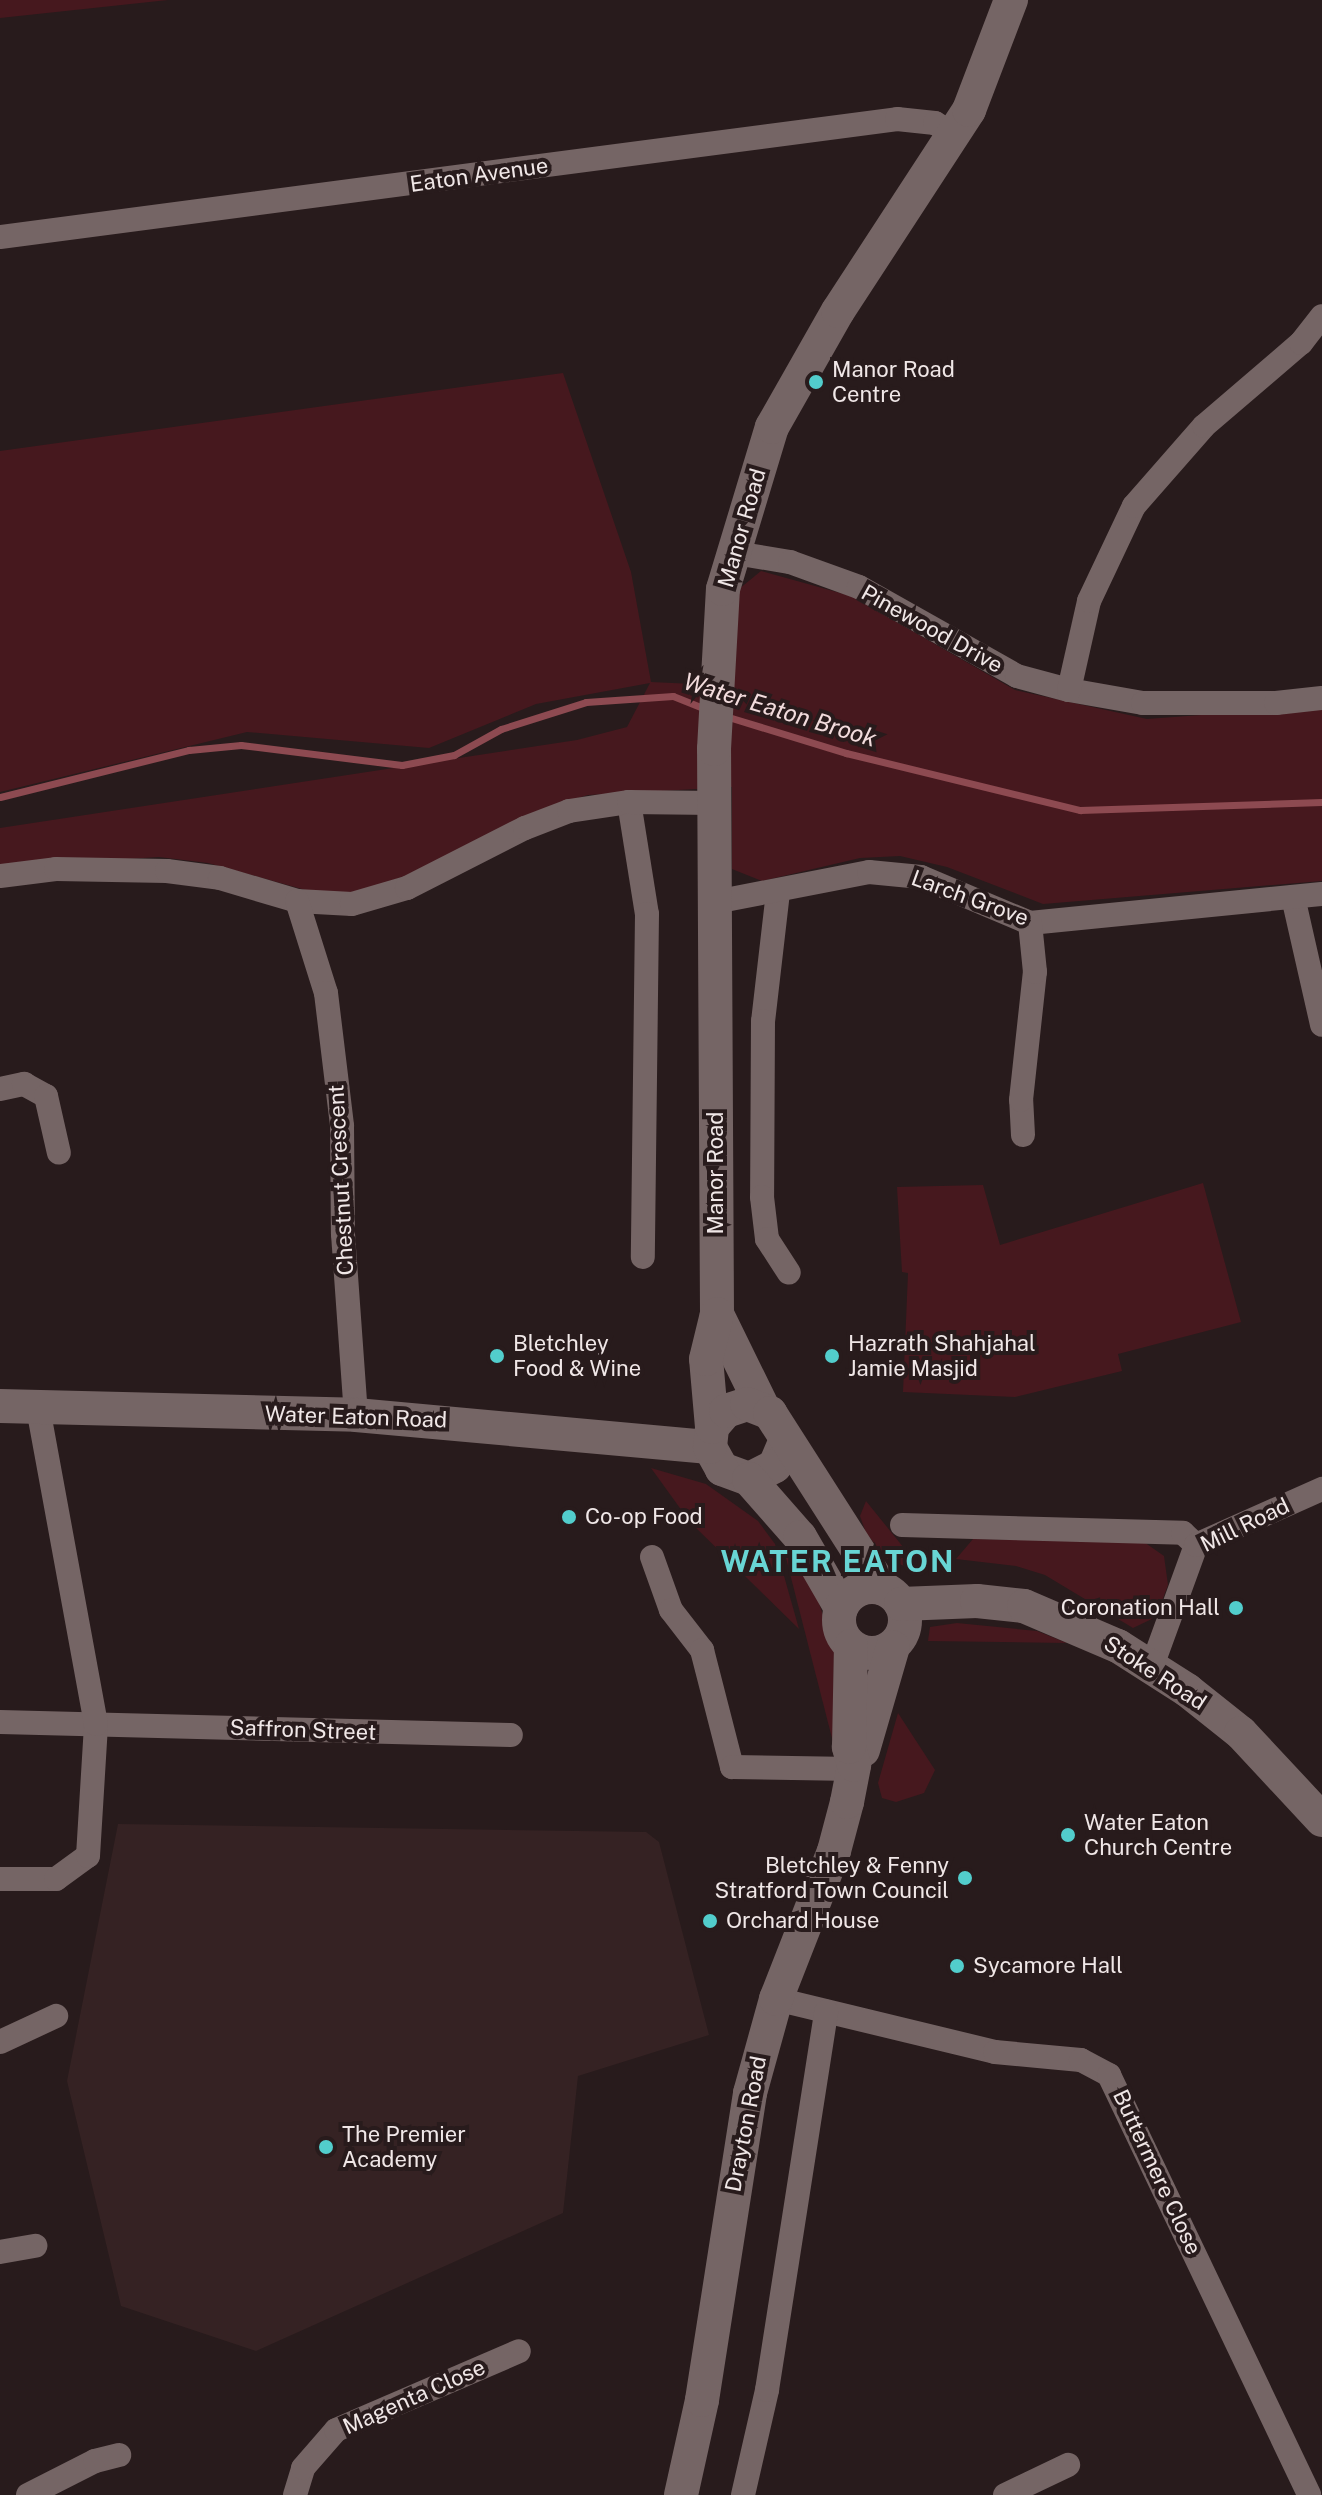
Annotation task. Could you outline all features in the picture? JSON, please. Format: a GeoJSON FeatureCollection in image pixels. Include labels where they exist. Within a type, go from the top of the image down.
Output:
{"type":"FeatureCollection","features":[{"type":"Feature","properties":{"kind":"street","name":"Manor Road"},"geometry":{"type":"LineString","coordinates":[[711,1437],[706,1359],[717,1314],[714,744],[715,685],[723,589],[735,553],[740,520],[772,427],[838,311],[954,135],[994,57],[1011,0]]}},
{"type":"Feature","properties":{"kind":"street","name":"Eaton Avenue"},"geometry":{"type":"LineString","coordinates":[[0,237],[897,119],[935,123],[954,135]]}},
{"type":"Feature","properties":{"kind":"street"},"geometry":{"type":"LineString","coordinates":[[1069,690],[1089,601],[1134,506],[1204,426],[1301,343],[1322,316]]}},
{"type":"Feature","properties":{"kind":"street","name":"Pinewood Drive"},"geometry":{"type":"LineString","coordinates":[[735,553],[790,562],[859,587],[1017,676],[1069,690],[1143,703],[1276,703],[1322,698]]}},
{"type":"Feature","properties":{"kind":"street"},"geometry":{"type":"LineString","coordinates":[[629,802],[647,914],[643,1257]]}},
{"type":"Feature","properties":{"kind":"street"},"geometry":{"type":"LineString","coordinates":[[0,876],[83,869],[167,871],[220,878],[297,901],[335,905],[382,897],[538,822],[588,806],[629,802],[714,803]]}},
{"type":"Feature","properties":{"kind":"street","name":"Larch Grove"},"geometry":{"type":"LineString","coordinates":[[715,902],[869,872],[921,877],[1030,923],[1322,894]]}},
{"type":"Feature","properties":{"kind":"street"},"geometry":{"type":"LineString","coordinates":[[778,892],[763,1021],[762,1197],[767,1239],[789,1273]]}},
{"type":"Feature","properties":{"kind":"street"},"geometry":{"type":"LineString","coordinates":[[1293,897],[1322,1025]]}},
{"type":"Feature","properties":{"kind":"street","name":"Chestnut Crescent"},"geometry":{"type":"LineString","coordinates":[[297,901],[326,993],[342,1126],[343,1234],[356,1415]]}},
{"type":"Feature","properties":{"kind":"street"},"geometry":{"type":"LineString","coordinates":[[1023,1135],[1021,1100],[1035,972],[1030,923]]}},
{"type":"Feature","properties":{"kind":"street"},"geometry":{"type":"LineString","coordinates":[[0,1089],[24,1084],[46,1096],[59,1153]]}},
{"type":"Feature","properties":{"kind":"street","name":"Manor Road"},"geometry":{"type":"LineString","coordinates":[[717,1314],[763,1408]]}},
{"type":"Feature","properties":{"kind":"street","name":"Water Eaton Road"},"geometry":{"type":"LineString","coordinates":[[0,1406],[356,1415],[711,1437]]}},
{"type":"Feature","properties":{"kind":"street"},"geometry":{"type":"LineString","coordinates":[[736,1406],[763,1408],[776,1418],[785,1442],[892,1596],[905,1623],[893,1647],[869,1653],[851,1646],[840,1630],[841,1608],[800,1537],[749,1479],[722,1469],[711,1437],[736,1406]]}},
{"type":"Feature","properties":{"kind":"street"},"geometry":{"type":"LineString","coordinates":[[0,1879],[56,1879],[88,1856],[96,1724],[38,1407]]}},
{"type":"Feature","properties":{"kind":"street"},"geometry":{"type":"LineString","coordinates":[[749,1479],[775,1466],[785,1442]]}},
{"type":"Feature","properties":{"kind":"street","name":"Mill Road"},"geometry":{"type":"LineString","coordinates":[[1152,1666],[1196,1545],[1322,1489]]}},
{"type":"Feature","properties":{"kind":"street"},"geometry":{"type":"LineString","coordinates":[[902,1525],[1183,1533],[1196,1545]]}},
{"type":"Feature","properties":{"kind":"street"},"geometry":{"type":"LineString","coordinates":[[652,1557],[671,1610],[702,1650],[732,1767],[854,1767]]}},
{"type":"Feature","properties":{"kind":"street"},"geometry":{"type":"LineString","coordinates":[[841,1608],[862,1589],[892,1596]]}},
{"type":"Feature","properties":{"kind":"street","name":"Stoke Road"},"geometry":{"type":"LineString","coordinates":[[892,1596],[1024,1606],[1091,1633],[1152,1666],[1241,1733],[1322,1820]]}},
{"type":"Feature","properties":{"kind":"street","name":"Drayton Road"},"geometry":{"type":"LineString","coordinates":[[851,1646],[849,1747],[854,1767]]}},
{"type":"Feature","properties":{"kind":"street","name":"Drayton Road"},"geometry":{"type":"LineString","coordinates":[[681,2495],[702,2400],[742,2129],[776,1999],[834,1851],[854,1767],[864,1749],[893,1647]]}},
{"type":"Feature","properties":{"kind":"street","name":"Saffron Street"},"geometry":{"type":"LineString","coordinates":[[0,1722],[511,1735]]}},
{"type":"Feature","properties":{"kind":"street","name":"Buttermere Close"},"geometry":{"type":"LineString","coordinates":[[776,1999],[995,2052],[1081,2060],[1109,2075],[1309,2495]]}},
{"type":"Feature","properties":{"kind":"street"},"geometry":{"type":"LineString","coordinates":[[743,2495],[767,2390],[826,2012]]}},
{"type":"Feature","properties":{"kind":"street"},"geometry":{"type":"LineString","coordinates":[[0,2042],[56,2016]]}},
{"type":"Feature","properties":{"kind":"street"},"geometry":{"type":"LineString","coordinates":[[0,2252],[35,2246]]}},
{"type":"Feature","properties":{"kind":"street","name":"Magenta Close"},"geometry":{"type":"LineString","coordinates":[[295,2495],[303,2468],[336,2430],[519,2351]]}},
{"type":"Feature","properties":{"kind":"street"},"geometry":{"type":"LineString","coordinates":[[28,2495],[95,2461],[119,2455]]}},
{"type":"Feature","properties":{"kind":"street"},"geometry":{"type":"LineString","coordinates":[[1005,2495],[1068,2465]]}},
{"type":"Feature","properties":{"kind":"shaded area"},"geometry":{"type":"Polygon","coordinates":[[[0,0],[168,0],[0,18],[0,0]]]}},
{"type":"Feature","properties":{"kind":"shaded area"},"geometry":{"type":"Polygon","coordinates":[[[563,373],[631,572],[651,682],[715,685],[739,589],[761,571],[851,596],[1015,690],[1147,719],[1322,706],[1322,881],[1043,904],[947,867],[900,856],[860,858],[762,881],[732,869],[732,787],[588,795],[557,804],[425,869],[356,893],[320,894],[208,863],[159,857],[0,867],[0,828],[577,740],[627,727],[650,683],[536,704],[429,748],[247,732],[0,792],[0,451],[563,373]]]}},
{"type":"Feature","properties":{"kind":"shaded area"},"geometry":{"type":"Polygon","coordinates":[[[1203,1183],[1241,1322],[1118,1354],[1122,1371],[1015,1397],[903,1392],[908,1273],[902,1272],[897,1187],[983,1185],[1000,1245],[1203,1183]]]}},
{"type":"Feature","properties":{"kind":"shaded area"},"geometry":{"type":"Polygon","coordinates":[[[651,1468],[706,1484],[758,1521],[775,1544],[799,1629],[690,1522],[651,1468]]]}},
{"type":"Feature","properties":{"kind":"shaded area"},"geometry":{"type":"Polygon","coordinates":[[[866,1501],[912,1558],[913,1570],[886,1558],[866,1533],[860,1516],[866,1501]]]}},
{"type":"Feature","properties":{"kind":"shaded area"},"geometry":{"type":"Polygon","coordinates":[[[973,1539],[1144,1542],[1164,1556],[1168,1585],[1156,1617],[1133,1628],[1045,1575],[1016,1566],[956,1559],[973,1539]]]}},
{"type":"Feature","properties":{"kind":"shaded area"},"geometry":{"type":"Polygon","coordinates":[[[791,1551],[818,1600],[834,1649],[833,1742],[785,1554],[791,1551]]]}},
{"type":"Feature","properties":{"kind":"shaded area"},"geometry":{"type":"Polygon","coordinates":[[[957,1623],[1037,1631],[1067,1643],[928,1641],[930,1627],[957,1623]]]}},
{"type":"Feature","properties":{"kind":"shaded area"},"geometry":{"type":"Polygon","coordinates":[[[898,1713],[935,1770],[924,1793],[896,1802],[882,1798],[878,1783],[898,1713]]]}},
{"type":"Feature","properties":{"kind":"shaded area","name":"The Premier Academy"},"geometry":{"type":"Polygon","coordinates":[[[118,1824],[646,1832],[659,1842],[709,2035],[578,2076],[563,2213],[256,2351],[121,2306],[67,2081],[118,1824]]]}},
{"type":"Feature","properties":{"kind":"waterway","name":"Water Eaton Brook"},"geometry":{"type":"LineString","coordinates":[[0,797],[189,750],[241,745],[402,765],[454,755],[501,729],[586,702],[673,696],[706,709]]}},
{"type":"Feature","properties":{"kind":"waterway","name":"Water Eaton Brook"},"geometry":{"type":"LineString","coordinates":[[725,716],[846,753],[1080,810],[1322,802]]}},
{"type":"Feature","properties":{"kind":"place","name":"Manor Road Centre"},"geometry":{"type":"Point","coordinates":[816,382]}},
{"type":"Feature","properties":{"kind":"place","name":"Bletchley Food & Wine"},"geometry":{"type":"Point","coordinates":[497,1356]}},
{"type":"Feature","properties":{"kind":"place","name":"Hazrath Shahjahal Jamie Masjid"},"geometry":{"type":"Point","coordinates":[832,1356]}},
{"type":"Feature","properties":{"kind":"place","name":"Co-op Food"},"geometry":{"type":"Point","coordinates":[569,1517]}},
{"type":"Feature","properties":{"kind":"place","name":"Coronation Hall"},"geometry":{"type":"Point","coordinates":[1236,1608]}},
{"type":"Feature","properties":{"kind":"place","name":"Water Eaton Church Centre"},"geometry":{"type":"Point","coordinates":[1068,1835]}},
{"type":"Feature","properties":{"kind":"place","name":"Bletchley & Fenny Stratford Town Council"},"geometry":{"type":"Point","coordinates":[965,1878]}},
{"type":"Feature","properties":{"kind":"place","name":"Orchard House"},"geometry":{"type":"Point","coordinates":[710,1921]}},
{"type":"Feature","properties":{"kind":"place","name":"Sycamore Hall"},"geometry":{"type":"Point","coordinates":[957,1966]}},
{"type":"Feature","properties":{"kind":"place","name":"The Premier Academy"},"geometry":{"type":"Point","coordinates":[326,2147]}},
{"type":"Feature","properties":{"kind":"district","name":"WATER EATON"},"geometry":{"type":"Point","coordinates":[838,1561]}}]}
